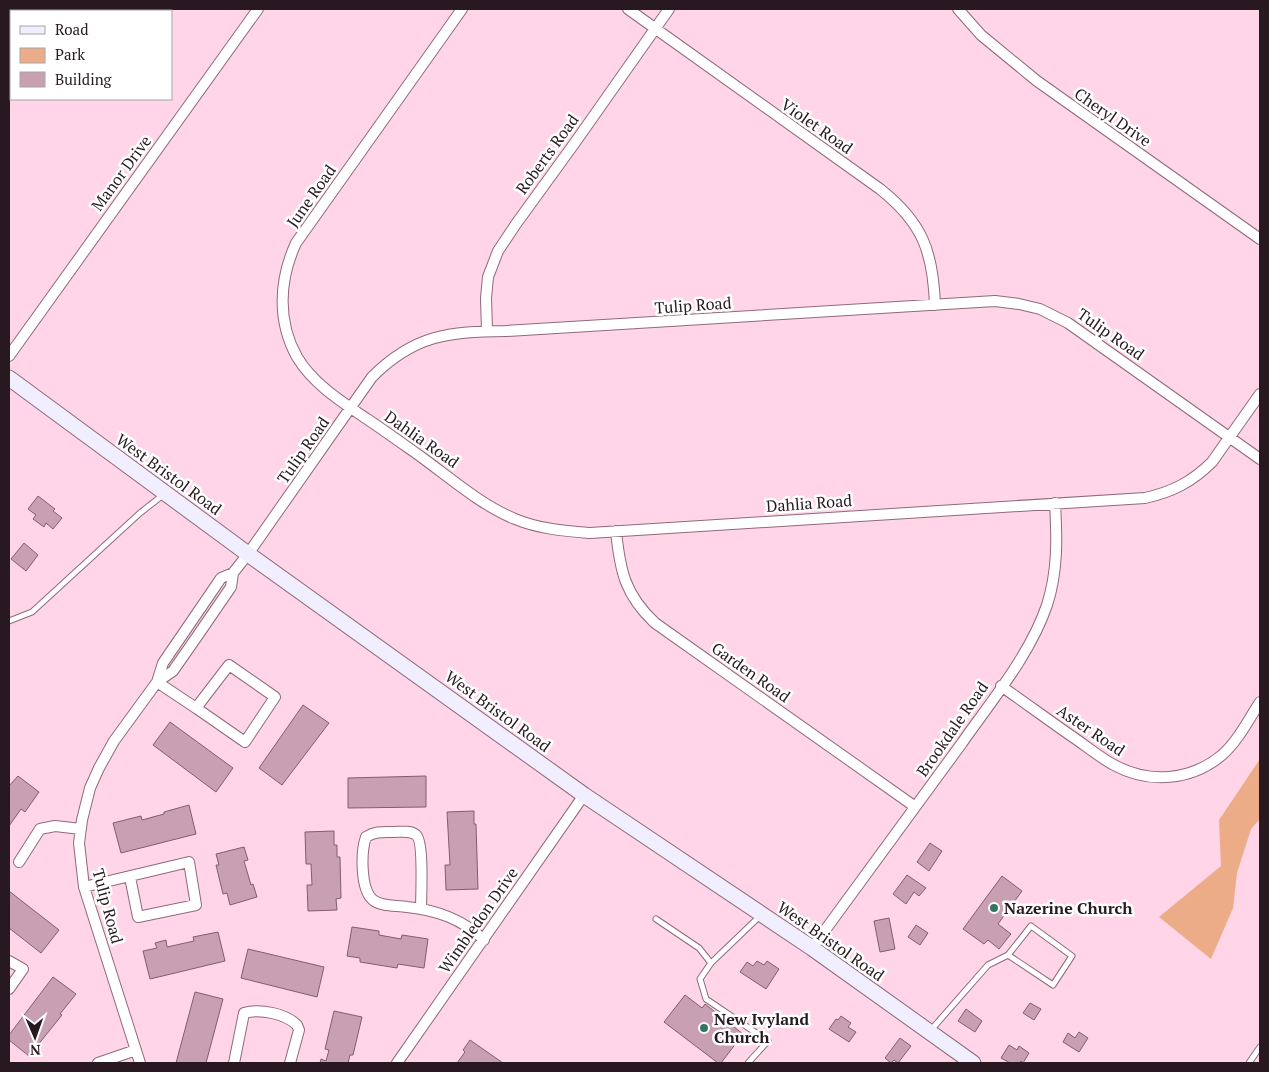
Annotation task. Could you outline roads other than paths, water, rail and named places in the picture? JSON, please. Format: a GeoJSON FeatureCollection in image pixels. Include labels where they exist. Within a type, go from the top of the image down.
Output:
{"type":"FeatureCollection","features":[{"type":"Feature","properties":{"kind":"main road","name":"West Bristol Road"},"geometry":{"type":"LineString","coordinates":[[9,378],[248,554],[584,795],[812,948],[973,1063]]}},
{"type":"Feature","properties":{"kind":"street","name":"Manor Drive"},"geometry":{"type":"LineString","coordinates":[[9,356],[258,9]]}},
{"type":"Feature","properties":{"kind":"street","name":"June Road"},"geometry":{"type":"LineString","coordinates":[[350,407],[314,379],[296,356],[285,328],[282,310],[287,266],[302,233],[462,9]]}},
{"type":"Feature","properties":{"kind":"street","name":"Violet Road"},"geometry":{"type":"LineString","coordinates":[[628,9],[880,189],[907,213],[929,254],[934,283],[935,305]]}},
{"type":"Feature","properties":{"kind":"street","name":"Roberts Road"},"geometry":{"type":"LineString","coordinates":[[487,331],[486,298],[488,277],[498,251],[669,9]]}},
{"type":"Feature","properties":{"kind":"street","name":"Cheryl Drive"},"geometry":{"type":"LineString","coordinates":[[958,9],[981,35],[1037,81],[1260,239]]}},
{"type":"Feature","properties":{"kind":"street","name":"Tulip Road"},"geometry":{"type":"LineString","coordinates":[[140,1063],[84,887],[80,843],[81,829],[87,798],[98,768],[119,733],[158,682],[173,671],[230,587],[233,573],[350,407],[377,372],[411,346],[431,338],[468,332],[995,301],[1040,309],[1075,328],[1229,437]]}},
{"type":"Feature","properties":{"kind":"street","name":"Dahlia Road"},"geometry":{"type":"LineString","coordinates":[[350,407],[480,499],[515,520],[554,530],[590,533],[1145,498],[1166,493],[1192,480],[1203,471],[1212,462],[1260,394]]}},
{"type":"Feature","properties":{"kind":"street"},"geometry":{"type":"LineString","coordinates":[[1229,437],[1260,459]]}},
{"type":"Feature","properties":{"kind":"street","name":"Brookdale Road"},"geometry":{"type":"LineString","coordinates":[[812,948],[1031,642],[1047,603],[1056,556],[1056,503]]}},
{"type":"Feature","properties":{"kind":"street","name":"Garden Road"},"geometry":{"type":"LineString","coordinates":[[616,531],[618,557],[628,591],[636,605],[648,617],[914,806]]}},
{"type":"Feature","properties":{"kind":"street"},"geometry":{"type":"LineString","coordinates":[[158,682],[244,742],[275,697],[229,665],[196,708]]}},
{"type":"Feature","properties":{"kind":"street","name":"Aster Road"},"geometry":{"type":"LineString","coordinates":[[1001,686],[1112,764],[1134,774],[1161,778],[1179,776],[1195,771],[1222,755],[1231,746],[1260,702]]}},
{"type":"Feature","properties":{"kind":"street","name":"Wimbledon Drive"},"geometry":{"type":"LineString","coordinates":[[399,1063],[584,795]]}},
{"type":"Feature","properties":{"kind":"street"},"geometry":{"type":"LineString","coordinates":[[19,862],[40,829],[54,826],[81,829]]}},
{"type":"Feature","properties":{"kind":"street"},"geometry":{"type":"LineString","coordinates":[[421,909],[421,849],[419,838],[416,834],[409,832],[373,832],[366,836],[363,853],[364,881],[367,892],[373,900],[380,903],[451,916],[471,928],[484,940]]}},
{"type":"Feature","properties":{"kind":"street"},"geometry":{"type":"LineString","coordinates":[[84,887],[189,862],[196,905],[138,917],[130,877]]}},
{"type":"Feature","properties":{"kind":"street"},"geometry":{"type":"LineString","coordinates":[[9,961],[23,969],[9,989]]}},
{"type":"Feature","properties":{"kind":"street"},"geometry":{"type":"LineString","coordinates":[[234,1063],[244,1013],[257,1010],[285,1017],[298,1025],[299,1030],[290,1063]]}},
{"type":"Feature","properties":{"kind":"street"},"geometry":{"type":"LineString","coordinates":[[98,1063],[136,1050]]}},
{"type":"Feature","properties":{"kind":"lane"},"geometry":{"type":"LineString","coordinates":[[9,621],[32,612],[140,513],[165,493]]}},
{"type":"Feature","properties":{"kind":"lane"},"geometry":{"type":"LineString","coordinates":[[748,1063],[768,1041],[706,999],[700,979],[711,963],[762,914]]}},
{"type":"Feature","properties":{"kind":"lane"},"geometry":{"type":"LineString","coordinates":[[656,919],[699,948],[711,963]]}},
{"type":"Feature","properties":{"kind":"lane"},"geometry":{"type":"LineString","coordinates":[[929,1032],[988,965],[1008,955],[1030,926],[1072,956],[1053,985],[1008,955]]}},
{"type":"Feature","properties":{"kind":"lane"},"geometry":{"type":"LineString","coordinates":[[1249,1063],[1260,1047]]}},
{"type":"Feature","properties":{"kind":"place","name":"Nazerine Church"},"geometry":{"type":"Point","coordinates":[994,908]}},
{"type":"Feature","properties":{"kind":"place","name":"New Ivyland Church"},"geometry":{"type":"Point","coordinates":[704,1028]}}]}
